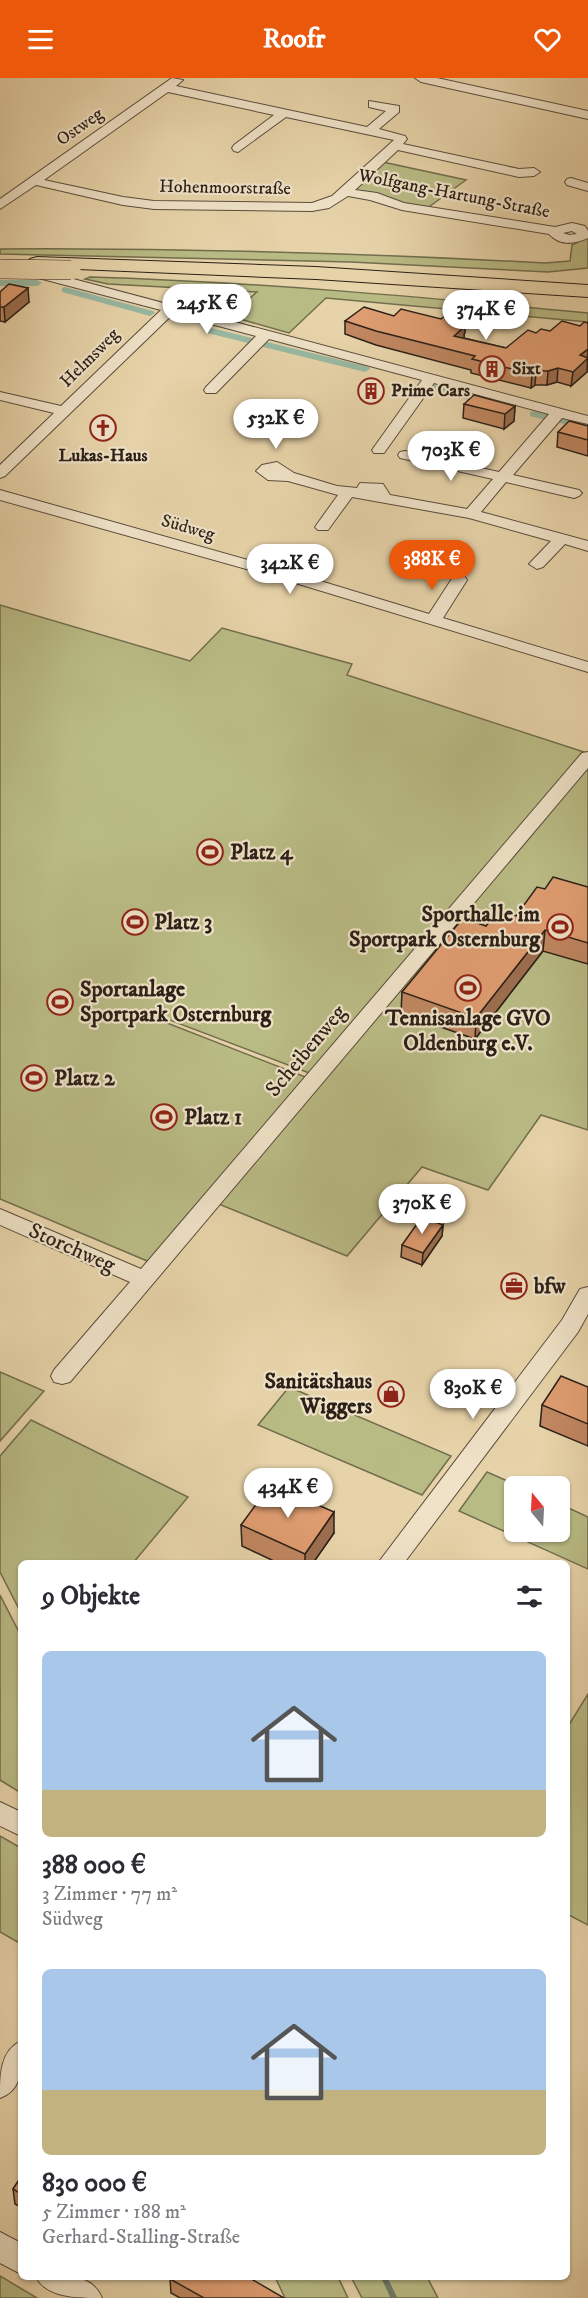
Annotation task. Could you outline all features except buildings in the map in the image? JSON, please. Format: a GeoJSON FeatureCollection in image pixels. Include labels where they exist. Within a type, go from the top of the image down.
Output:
{"type":"FeatureCollection","features":[{"type":"Feature","properties":{"kind":"highway"},"geometry":{"type":"LineString","coordinates":[[0,263],[338,274],[588,291]]}},
{"type":"Feature","properties":{"kind":"highway"},"geometry":{"type":"LineString","coordinates":[[197,268],[250,265],[483,276],[588,284]]}},
{"type":"Feature","properties":{"kind":"highway"},"geometry":{"type":"LineString","coordinates":[[0,269],[398,284],[588,298]]}},
{"type":"Feature","properties":{"kind":"highway"},"geometry":{"type":"LineString","coordinates":[[483,276],[588,273]]}},
{"type":"Feature","properties":{"kind":"highway"},"geometry":{"type":"LineString","coordinates":[[398,284],[588,305]]}},
{"type":"Feature","properties":{"kind":"street","name":"Ostweg"},"geometry":{"type":"LineString","coordinates":[[0,205],[180,78]]}},
{"type":"Feature","properties":{"kind":"street"},"geometry":{"type":"LineString","coordinates":[[421,78],[498,90],[588,115]]}},
{"type":"Feature","properties":{"kind":"street"},"geometry":{"type":"LineString","coordinates":[[166,88],[370,131],[401,139],[398,146],[519,173],[534,172]]}},
{"type":"Feature","properties":{"kind":"street"},"geometry":{"type":"LineString","coordinates":[[370,131],[395,109],[373,104]]}},
{"type":"Feature","properties":{"kind":"street","name":"Hohenmoorstraße"},"geometry":{"type":"LineString","coordinates":[[238,148],[284,113]]}},
{"type":"Feature","properties":{"kind":"street","name":"Hohenmoorstraße"},"geometry":{"type":"LineString","coordinates":[[34,181],[128,202],[176,206],[312,207],[329,203],[345,192],[398,146]]}},
{"type":"Feature","properties":{"kind":"street"},"geometry":{"type":"LineString","coordinates":[[571,182],[588,187]]}},
{"type":"Feature","properties":{"kind":"street","name":"Wolfgang-Hartung-Straße"},"geometry":{"type":"LineString","coordinates":[[345,192],[372,196],[402,206],[555,231]]}},
{"type":"Feature","properties":{"kind":"street"},"geometry":{"type":"LineString","coordinates":[[0,263],[588,420]]}},
{"type":"Feature","properties":{"kind":"street","name":"Helmsweg"},"geometry":{"type":"LineString","coordinates":[[0,473],[170,309]]}},
{"type":"Feature","properties":{"kind":"street"},"geometry":{"type":"LineString","coordinates":[[211,390],[267,334]]}},
{"type":"Feature","properties":{"kind":"street"},"geometry":{"type":"LineString","coordinates":[[379,450],[431,378]]}},
{"type":"Feature","properties":{"kind":"street","name":"Helmsweg"},"geometry":{"type":"LineString","coordinates":[[0,396],[64,411]]}},
{"type":"Feature","properties":{"kind":"street"},"geometry":{"type":"LineString","coordinates":[[471,514],[560,412]]}},
{"type":"Feature","properties":{"kind":"street"},"geometry":{"type":"LineString","coordinates":[[405,455],[574,493]]}},
{"type":"Feature","properties":{"kind":"street"},"geometry":{"type":"LineString","coordinates":[[289,476],[382,498],[471,514],[588,546]]}},
{"type":"Feature","properties":{"kind":"street"},"geometry":{"type":"LineString","coordinates":[[323,527],[355,492]]}},
{"type":"Feature","properties":{"kind":"street","name":"Südweg"},"geometry":{"type":"LineString","coordinates":[[0,495],[588,667]]}},
{"type":"Feature","properties":{"kind":"street"},"geometry":{"type":"LineString","coordinates":[[537,564],[561,539]]}},
{"type":"Feature","properties":{"kind":"street"},"geometry":{"type":"LineString","coordinates":[[433,620],[459,580]]}},
{"type":"Feature","properties":{"kind":"street","name":"Scheibenweg"},"geometry":{"type":"LineString","coordinates":[[62,1376],[588,757]]}},
{"type":"Feature","properties":{"kind":"street","name":"Storchweg"},"geometry":{"type":"LineString","coordinates":[[0,1216],[144,1279]]}},
{"type":"Feature","properties":{"kind":"street"},"geometry":{"type":"LineString","coordinates":[[392,1560],[570,1326],[588,1295]]}},
{"type":"Feature","properties":{"kind":"street"},"geometry":{"type":"LineString","coordinates":[[0,1813],[18,1823]]}},
{"type":"Feature","properties":{"kind":"street"},"geometry":{"type":"LineString","coordinates":[[0,2085],[18,2058]]}},
{"type":"Feature","properties":{"kind":"street"},"geometry":{"type":"LineString","coordinates":[[0,2247],[18,2257]]}},
{"type":"Feature","properties":{"kind":"street"},"geometry":{"type":"LineString","coordinates":[[56,2280],[87,2298]]}},
{"type":"Feature","properties":{"kind":"green space"},"geometry":{"type":"Polygon","coordinates":[[[378,161],[466,180],[426,209],[345,192],[378,161]]]}},
{"type":"Feature","properties":{"kind":"green space"},"geometry":{"type":"Polygon","coordinates":[[[588,237],[588,268],[548,272],[351,262],[0,254],[0,249],[205,250],[545,263],[570,261],[572,245],[588,237]]]}},
{"type":"Feature","properties":{"kind":"green space"},"geometry":{"type":"Polygon","coordinates":[[[90,277],[277,286],[464,301],[588,313],[588,322],[326,298],[289,333],[229,316],[257,292],[108,284],[85,279],[90,277]]]}},
{"type":"Feature","properties":{"kind":"green space"},"geometry":{"type":"Polygon","coordinates":[[[0,605],[190,661],[222,628],[352,664],[347,675],[587,753],[312,1074],[170,1020],[167,1023],[308,1078],[152,1263],[0,1199],[0,605]]]}},
{"type":"Feature","properties":{"kind":"green space"},"geometry":{"type":"Polygon","coordinates":[[[582,767],[588,771],[588,1130],[541,1115],[488,1190],[422,1167],[347,1256],[216,1203],[582,767]]]}},
{"type":"Feature","properties":{"kind":"green space"},"geometry":{"type":"Polygon","coordinates":[[[0,1372],[44,1391],[0,1441],[0,1372]]]}},
{"type":"Feature","properties":{"kind":"green space"},"geometry":{"type":"Polygon","coordinates":[[[289,1387],[451,1456],[422,1495],[258,1425],[289,1387]]]}},
{"type":"Feature","properties":{"kind":"green space"},"geometry":{"type":"Polygon","coordinates":[[[31,1420],[188,1497],[136,1560],[18,1560],[18,1607],[0,1572],[0,1456],[31,1420]]]}},
{"type":"Feature","properties":{"kind":"green space"},"geometry":{"type":"Polygon","coordinates":[[[487,1472],[504,1479],[504,1531],[459,1511],[487,1472]]]}},
{"type":"Feature","properties":{"kind":"green space"},"geometry":{"type":"Polygon","coordinates":[[[570,1509],[588,1517],[588,1569],[528,1542],[570,1542],[570,1509]]]}},
{"type":"Feature","properties":{"kind":"green space"},"geometry":{"type":"Polygon","coordinates":[[[0,1595],[18,1630],[18,1791],[0,1780],[0,1595]]]}},
{"type":"Feature","properties":{"kind":"green space"},"geometry":{"type":"Polygon","coordinates":[[[588,1694],[588,1925],[570,1916],[570,1723],[588,1694]]]}},
{"type":"Feature","properties":{"kind":"green space"},"geometry":{"type":"Polygon","coordinates":[[[0,1836],[18,1846],[18,1942],[0,1932],[0,1836]]]}},
{"type":"Feature","properties":{"kind":"green space"},"geometry":{"type":"Polygon","coordinates":[[[0,2276],[37,2298],[0,2298],[0,2276]]]}},
{"type":"Feature","properties":{"kind":"green space"},"geometry":{"type":"Polygon","coordinates":[[[276,2280],[339,2280],[348,2298],[285,2298],[276,2280]]]}},
{"type":"Feature","properties":{"kind":"green space"},"geometry":{"type":"Polygon","coordinates":[[[353,2280],[429,2280],[438,2298],[362,2298],[353,2280]]]}},
{"type":"Feature","properties":{"kind":"waterway"},"geometry":{"type":"LineString","coordinates":[[0,283],[37,283]]}},
{"type":"Feature","properties":{"kind":"waterway"},"geometry":{"type":"LineString","coordinates":[[65,290],[150,313]]}},
{"type":"Feature","properties":{"kind":"waterway"},"geometry":{"type":"LineString","coordinates":[[211,331],[252,341]]}},
{"type":"Feature","properties":{"kind":"waterway"},"geometry":{"type":"LineString","coordinates":[[263,344],[365,369]]}},
{"type":"Feature","properties":{"kind":"waterway"},"geometry":{"type":"LineString","coordinates":[[429,386],[483,401]]}},
{"type":"Feature","properties":{"kind":"waterway"},"geometry":{"type":"LineString","coordinates":[[534,414],[546,417]]}},
{"type":"Feature","properties":{"kind":"waterway"},"geometry":{"type":"LineString","coordinates":[[561,420],[588,427]]}},
{"type":"Feature","properties":{"kind":"waterway"},"geometry":{"type":"LineString","coordinates":[[385,2280],[394,2298]]}},
{"type":"Feature","properties":{"kind":"place","name":"Sixt"},"geometry":{"type":"Point","coordinates":[492,369]}},
{"type":"Feature","properties":{"kind":"place","name":"Prime Cars"},"geometry":{"type":"Point","coordinates":[371,391]}},
{"type":"Feature","properties":{"kind":"place","name":"Lukas-Haus"},"geometry":{"type":"Point","coordinates":[103,428]}},
{"type":"Feature","properties":{"kind":"place","name":"Platz 4"},"geometry":{"type":"Point","coordinates":[210,852]}},
{"type":"Feature","properties":{"kind":"place","name":"Platz 3"},"geometry":{"type":"Point","coordinates":[135,922]}},
{"type":"Feature","properties":{"kind":"place","name":"Sporthalle im Sportpark Osternburg"},"geometry":{"type":"Point","coordinates":[560,927]}},
{"type":"Feature","properties":{"kind":"place","name":"Tennisanlage GVO Oldenburg e.V."},"geometry":{"type":"Point","coordinates":[468,988]}},
{"type":"Feature","properties":{"kind":"place","name":"Sportanlage Sportpark Osternburg"},"geometry":{"type":"Point","coordinates":[60,1002]}},
{"type":"Feature","properties":{"kind":"place","name":"Platz 2"},"geometry":{"type":"Point","coordinates":[34,1078]}},
{"type":"Feature","properties":{"kind":"place","name":"Platz 1"},"geometry":{"type":"Point","coordinates":[164,1117]}},
{"type":"Feature","properties":{"kind":"place","name":"bfw"},"geometry":{"type":"Point","coordinates":[514,1286]}},
{"type":"Feature","properties":{"kind":"place","name":"Sanitätshaus Wiggers"},"geometry":{"type":"Point","coordinates":[391,1394]}}]}
